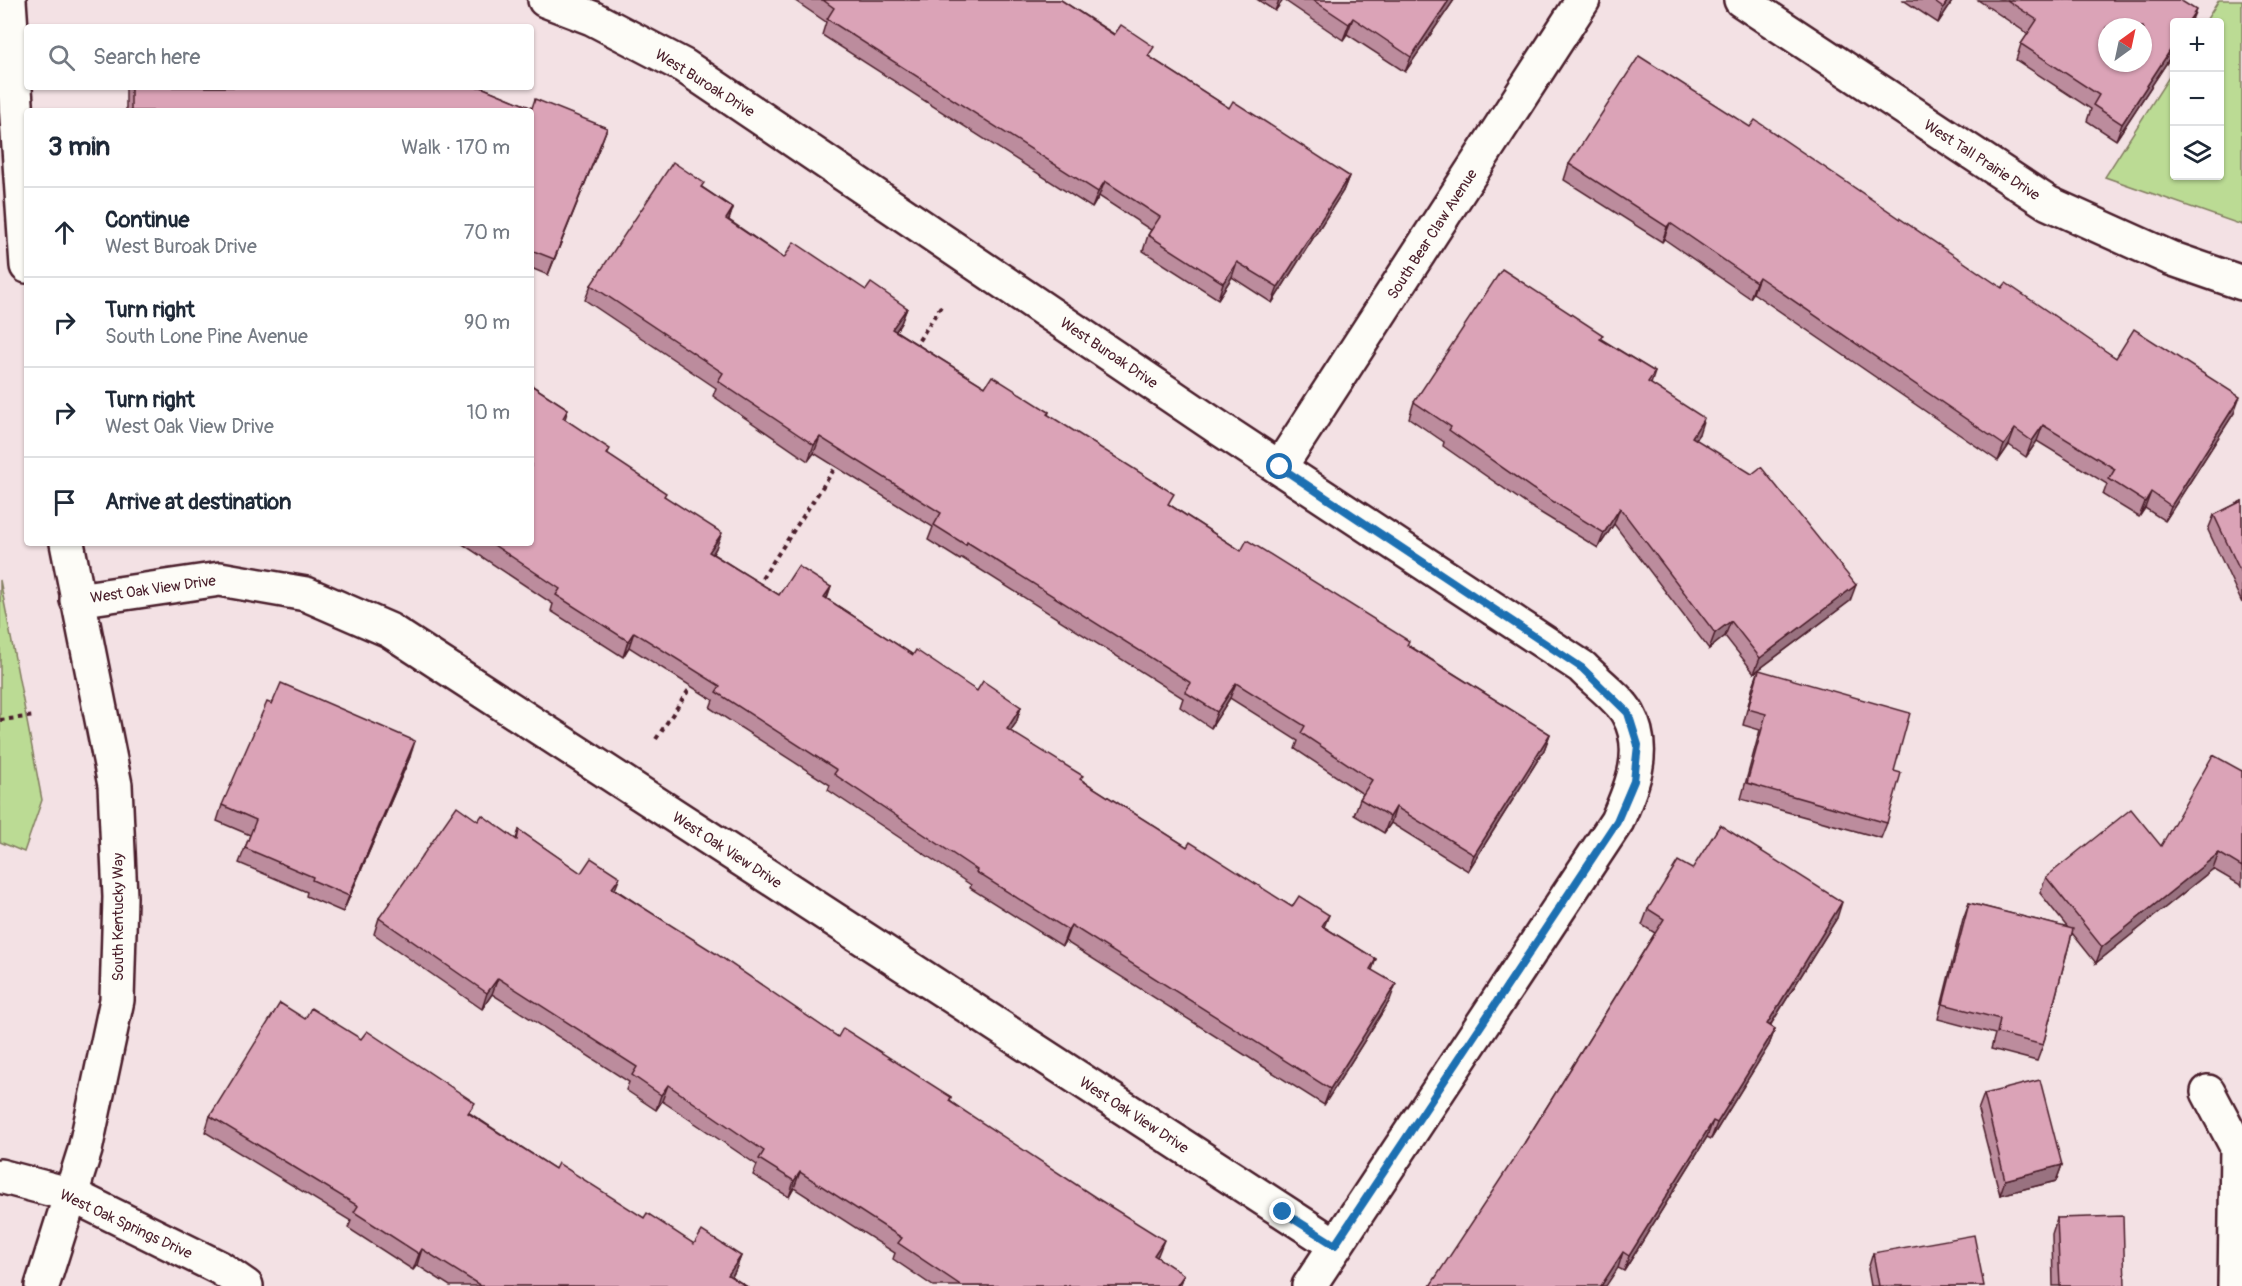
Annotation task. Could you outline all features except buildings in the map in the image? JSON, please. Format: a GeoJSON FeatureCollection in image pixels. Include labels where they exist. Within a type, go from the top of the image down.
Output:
{"type":"FeatureCollection","features":[{"type":"Feature","properties":{"kind":"street"},"geometry":{"type":"LineString","coordinates":[[9,0],[24,222]]}},
{"type":"Feature","properties":{"kind":"street","name":"West Buroak Drive"},"geometry":{"type":"LineString","coordinates":[[545,0],[592,18],[684,66],[1582,668],[1628,713],[1638,745],[1634,781],[1617,821],[1335,1245]]}},
{"type":"Feature","properties":{"kind":"street","name":"South Bear Claw Avenue"},"geometry":{"type":"LineString","coordinates":[[1280,467],[1583,0]]}},
{"type":"Feature","properties":{"kind":"street","name":"West Tall Prairie Drive"},"geometry":{"type":"LineString","coordinates":[[1741,0],[2048,203],[2170,258],[2242,283]]}},
{"type":"Feature","properties":{"kind":"street","name":"South Kentucky Way"},"geometry":{"type":"LineString","coordinates":[[42,1286],[85,1150],[117,1000],[120,897],[115,785],[68,546]]}},
{"type":"Feature","properties":{"kind":"street","name":"West Oak View Drive"},"geometry":{"type":"LineString","coordinates":[[77,600],[220,579],[306,594],[389,630],[1335,1245]]}},
{"type":"Feature","properties":{"kind":"street"},"geometry":{"type":"LineString","coordinates":[[2208,1092],[2237,1147],[2235,1286]]}},
{"type":"Feature","properties":{"kind":"street","name":"West Oak Springs Drive"},"geometry":{"type":"LineString","coordinates":[[0,1176],[72,1195],[220,1268],[246,1286]]}},
{"type":"Feature","properties":{"kind":"street"},"geometry":{"type":"LineString","coordinates":[[1309,1286],[1335,1245]]}},
{"type":"Feature","properties":{"kind":"path"},"geometry":{"type":"LineString","coordinates":[[911,352],[943,303]]}},
{"type":"Feature","properties":{"kind":"path"},"geometry":{"type":"LineString","coordinates":[[754,591],[845,452]]}},
{"type":"Feature","properties":{"kind":"path"},"geometry":{"type":"LineString","coordinates":[[656,740],[695,680]]}},
{"type":"Feature","properties":{"kind":"path"},"geometry":{"type":"LineString","coordinates":[[0,720],[35,716]]}},
{"type":"Feature","properties":{"kind":"green space"},"geometry":{"type":"Polygon","coordinates":[[[2219,0],[2242,0],[2242,225],[2105,177],[2170,75],[2170,180],[2224,180],[2224,18],[2208,18],[2219,0]]]}},
{"type":"Feature","properties":{"kind":"green space"},"geometry":{"type":"Polygon","coordinates":[[[0,580],[42,800],[24,852],[0,842],[0,580]]]}},
{"type":"Feature","properties":{"kind":"route"},"geometry":{"type":"LineString","coordinates":[[1280,467],[1582,668],[1628,713],[1638,745],[1634,781],[1617,821],[1335,1245],[1283,1212]]}}]}
